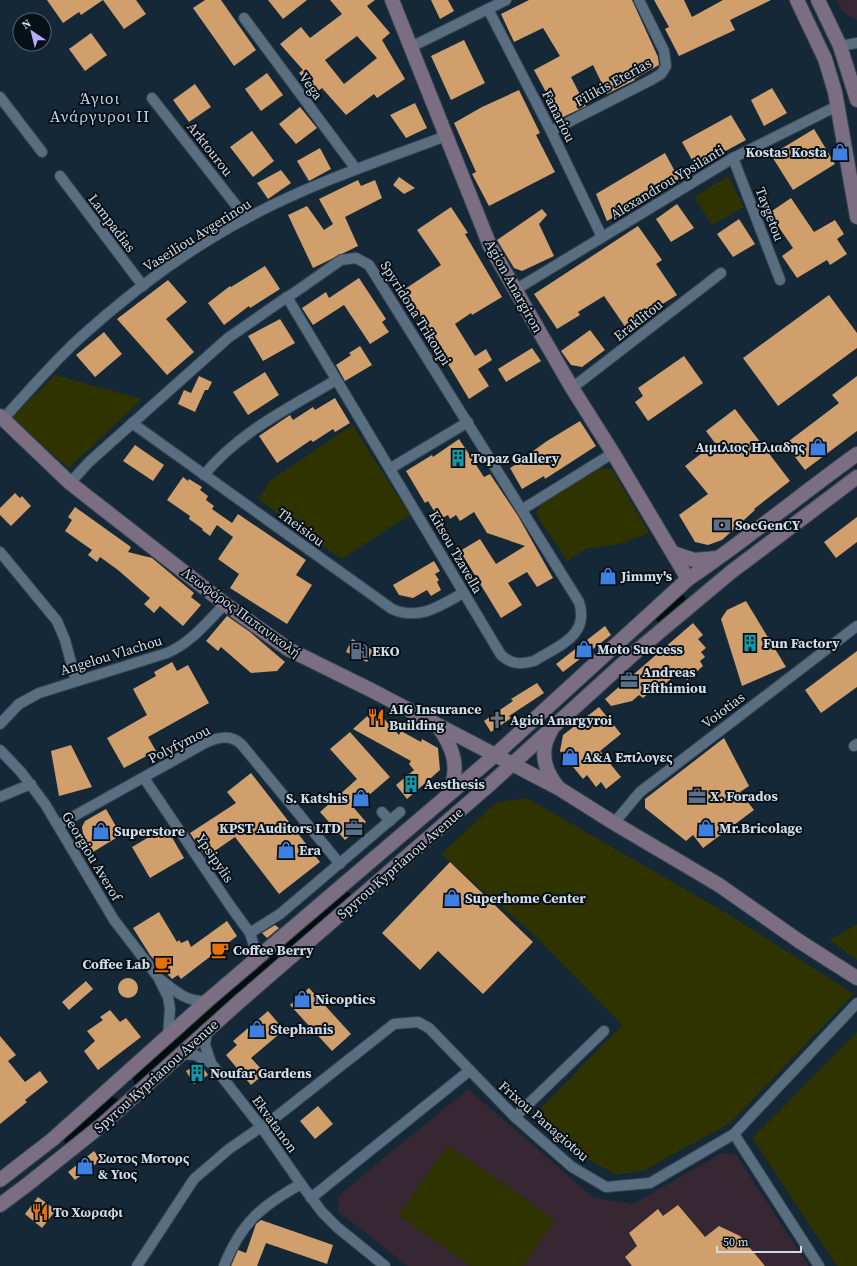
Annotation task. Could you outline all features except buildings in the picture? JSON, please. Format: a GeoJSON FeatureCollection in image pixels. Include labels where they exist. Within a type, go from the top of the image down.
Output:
{"type":"FeatureCollection","features":[{"type":"Feature","properties":{"kind":"main road","name":"Agion Anargiron"},"geometry":{"type":"LineString","coordinates":[[392,0],[490,246],[572,388],[613,453],[688,579]]}},
{"type":"Feature","properties":{"kind":"main road"},"geometry":{"type":"LineString","coordinates":[[797,0],[824,59],[839,105],[857,217]]}},
{"type":"Feature","properties":{"kind":"main road"},"geometry":{"type":"LineString","coordinates":[[818,0],[840,46],[857,100]]}},
{"type":"Feature","properties":{"kind":"main road","name":"Λεωφόρος Παπανικολή"},"geometry":{"type":"LineString","coordinates":[[2,417],[70,483],[225,604],[288,648],[560,789],[614,823],[706,876],[857,978]]}},
{"type":"Feature","properties":{"kind":"main road","name":"Spyrou Kyprianou Avenue"},"geometry":{"type":"LineString","coordinates":[[0,1180],[59,1134],[207,1001],[494,756],[688,579],[720,557],[807,490],[857,454]]}},
{"type":"Feature","properties":{"kind":"main road","name":"Spyrou Kyprianou Avenue"},"geometry":{"type":"LineString","coordinates":[[0,1205],[64,1156],[512,765],[639,649],[731,572],[857,477]]}},
{"type":"Feature","properties":{"kind":"main road"},"geometry":{"type":"LineString","coordinates":[[673,553],[694,560],[720,557]]}},
{"type":"Feature","properties":{"kind":"main road"},"geometry":{"type":"LineString","coordinates":[[688,579],[731,572]]}},
{"type":"Feature","properties":{"kind":"main road"},"geometry":{"type":"LineString","coordinates":[[438,725],[449,743],[455,767],[455,776],[449,794]]}},
{"type":"Feature","properties":{"kind":"main road"},"geometry":{"type":"LineString","coordinates":[[553,728],[545,745],[544,761],[549,776],[560,789]]}},
{"type":"Feature","properties":{"kind":"street"},"geometry":{"type":"LineString","coordinates":[[411,48],[506,0]]}},
{"type":"Feature","properties":{"kind":"street","name":"Filikis Eterias"},"geometry":{"type":"LineString","coordinates":[[551,131],[661,74],[666,66],[664,51],[639,0]]}},
{"type":"Feature","properties":{"kind":"street","name":"Fanariou"},"geometry":{"type":"LineString","coordinates":[[488,10],[551,131],[602,237]]}},
{"type":"Feature","properties":{"kind":"street","name":"Vega"},"geometry":{"type":"LineString","coordinates":[[244,18],[356,169]]}},
{"type":"Feature","properties":{"kind":"street"},"geometry":{"type":"LineString","coordinates":[[840,46],[857,43]]}},
{"type":"Feature","properties":{"kind":"street"},"geometry":{"type":"LineString","coordinates":[[0,96],[42,152]]}},
{"type":"Feature","properties":{"kind":"street","name":"Arktourou"},"geometry":{"type":"LineString","coordinates":[[152,98],[246,218]]}},
{"type":"Feature","properties":{"kind":"street","name":"Alexandrou Ypsilanti"},"geometry":{"type":"LineString","coordinates":[[515,290],[733,158],[839,105]]}},
{"type":"Feature","properties":{"kind":"street","name":"Vaseiliou Avgerinou"},"geometry":{"type":"LineString","coordinates":[[2,417],[82,336],[143,286],[181,258],[246,218],[356,169],[446,136]]}},
{"type":"Feature","properties":{"kind":"street","name":"Taygetou"},"geometry":{"type":"LineString","coordinates":[[733,158],[780,280]]}},
{"type":"Feature","properties":{"kind":"street","name":"Lampadias"},"geometry":{"type":"LineString","coordinates":[[60,176],[143,286]]}},
{"type":"Feature","properties":{"kind":"street","name":"Spyridona Trikoupi"},"geometry":{"type":"LineString","coordinates":[[70,483],[89,462],[228,338],[341,260],[356,258],[363,260],[370,265],[523,509],[579,602],[582,609],[581,623]]}},
{"type":"Feature","properties":{"kind":"street","name":"Eraklitou"},"geometry":{"type":"LineString","coordinates":[[572,388],[721,273]]}},
{"type":"Feature","properties":{"kind":"street","name":"Kitsou Tzavella"},"geometry":{"type":"LineString","coordinates":[[287,297],[336,380],[391,468],[497,650],[507,660],[513,663],[534,661],[570,638],[578,630],[581,623]]}},
{"type":"Feature","properties":{"kind":"street"},"geometry":{"type":"LineString","coordinates":[[204,475],[218,458],[246,434],[336,380]]}},
{"type":"Feature","properties":{"kind":"street"},"geometry":{"type":"LineString","coordinates":[[391,468],[468,422]]}},
{"type":"Feature","properties":{"kind":"street","name":"Theisiou"},"geometry":{"type":"LineString","coordinates":[[132,423],[385,605],[399,612],[416,614],[430,611],[463,593]]}},
{"type":"Feature","properties":{"kind":"street"},"geometry":{"type":"LineString","coordinates":[[523,509],[613,453]]}},
{"type":"Feature","properties":{"kind":"street"},"geometry":{"type":"LineString","coordinates":[[0,552],[57,621],[65,640],[76,681]]}},
{"type":"Feature","properties":{"kind":"street","name":"Angelou Vlachou"},"geometry":{"type":"LineString","coordinates":[[0,724],[12,710],[25,700],[48,690],[167,653],[179,647],[197,633],[225,604]]}},
{"type":"Feature","properties":{"kind":"street","name":"Voiotias"},"geometry":{"type":"LineString","coordinates":[[614,823],[640,792],[857,626]]}},
{"type":"Feature","properties":{"kind":"street","name":"Polyfymou"},"geometry":{"type":"LineString","coordinates":[[58,825],[205,743],[221,737],[234,738],[242,745],[340,864]]}},
{"type":"Feature","properties":{"kind":"street","name":"Georgiou Averof"},"geometry":{"type":"LineString","coordinates":[[0,750],[31,784],[58,825],[114,920],[158,978],[168,997],[170,1009],[168,1036]]}},
{"type":"Feature","properties":{"kind":"street","name":"Ypsipylis"},"geometry":{"type":"LineString","coordinates":[[144,778],[250,933],[255,949],[255,960]]}},
{"type":"Feature","properties":{"kind":"street"},"geometry":{"type":"LineString","coordinates":[[0,797],[31,784]]}},
{"type":"Feature","properties":{"kind":"street"},"geometry":{"type":"LineString","coordinates":[[382,812],[390,821]]}},
{"type":"Feature","properties":{"kind":"street"},"geometry":{"type":"LineString","coordinates":[[250,933],[280,914],[400,812]]}},
{"type":"Feature","properties":{"kind":"street","name":"Georgiou Averof"},"geometry":{"type":"LineString","coordinates":[[158,978],[185,998],[195,1002],[207,1001]]}},
{"type":"Feature","properties":{"kind":"street","name":"Frixou Panagiotou"},"geometry":{"type":"LineString","coordinates":[[137,1266],[194,1179],[229,1149],[261,1128],[394,1024],[418,1022],[429,1028],[515,1117],[572,1167],[606,1187],[650,1183],[734,1134],[857,1003]]}},
{"type":"Feature","properties":{"kind":"street","name":"Ekvatanon"},"geometry":{"type":"LineString","coordinates":[[207,1031],[205,1045],[211,1063],[261,1128],[311,1198],[338,1228],[385,1266]]}},
{"type":"Feature","properties":{"kind":"street"},"geometry":{"type":"LineString","coordinates":[[515,1117],[604,1031]]}},
{"type":"Feature","properties":{"kind":"street","name":"Ekvatanon"},"geometry":{"type":"LineString","coordinates":[[181,1054],[195,1055],[211,1063]]}},
{"type":"Feature","properties":{"kind":"street"},"geometry":{"type":"LineString","coordinates":[[311,1198],[470,1071]]}},
{"type":"Feature","properties":{"kind":"street"},"geometry":{"type":"LineString","coordinates":[[734,1134],[819,1266]]}},
{"type":"Feature","properties":{"kind":"street"},"geometry":{"type":"LineString","coordinates":[[224,1266],[242,1232],[257,1213],[272,1200],[301,1184]]}},
{"type":"Feature","properties":{"kind":"shaded area"},"geometry":{"type":"Polygon","coordinates":[[[837,0],[857,0],[857,21],[843,12],[837,0]]]}},
{"type":"Feature","properties":{"kind":"shaded area"},"geometry":{"type":"Polygon","coordinates":[[[468,1089],[594,1198],[633,1204],[722,1153],[736,1155],[809,1266],[407,1266],[339,1212],[338,1196],[468,1089]]]}},
{"type":"Feature","properties":{"kind":"green space"},"geometry":{"type":"Polygon","coordinates":[[[728,176],[744,207],[712,225],[694,197],[728,176]]]}},
{"type":"Feature","properties":{"kind":"green space"},"geometry":{"type":"Polygon","coordinates":[[[55,375],[142,399],[69,468],[10,419],[55,375]]]}},
{"type":"Feature","properties":{"kind":"green space"},"geometry":{"type":"Polygon","coordinates":[[[352,425],[410,515],[341,559],[258,499],[271,480],[352,425]]]}},
{"type":"Feature","properties":{"kind":"green space"},"geometry":{"type":"Polygon","coordinates":[[[597,468],[612,469],[649,533],[620,544],[586,549],[567,561],[536,514],[542,502],[597,468]]]}},
{"type":"Feature","properties":{"kind":"green space"},"geometry":{"type":"Polygon","coordinates":[[[527,798],[733,917],[854,994],[730,1123],[645,1170],[616,1175],[583,1156],[534,1115],[622,1025],[536,937],[441,854],[497,802],[527,798]]]}},
{"type":"Feature","properties":{"kind":"green space"},"geometry":{"type":"Polygon","coordinates":[[[857,924],[857,960],[829,940],[857,924]]]}},
{"type":"Feature","properties":{"kind":"green space"},"geometry":{"type":"Polygon","coordinates":[[[857,1032],[857,1266],[837,1266],[752,1138],[857,1032]]]}},
{"type":"Feature","properties":{"kind":"green space"},"geometry":{"type":"Polygon","coordinates":[[[448,1145],[555,1220],[523,1266],[470,1266],[398,1215],[448,1145]]]}},
{"type":"Feature","properties":{"kind":"waterway"},"geometry":{"type":"LineString","coordinates":[[664,614],[677,603]]}},
{"type":"Feature","properties":{"kind":"waterway"},"geometry":{"type":"LineString","coordinates":[[143,1078],[344,901]]}},
{"type":"Feature","properties":{"kind":"waterway"},"geometry":{"type":"LineString","coordinates":[[74,1139],[111,1107]]}},
{"type":"Feature","properties":{"kind":"place","name":"Kostas Kosta"},"geometry":{"type":"Point","coordinates":[840,152]}},
{"type":"Feature","properties":{"kind":"place","name":"Αιμιλιος Ηλιαδης"},"geometry":{"type":"Point","coordinates":[818,447]}},
{"type":"Feature","properties":{"kind":"place","name":"Topaz Gallery"},"geometry":{"type":"Point","coordinates":[458,458]}},
{"type":"Feature","properties":{"kind":"place","name":"SocGenCY"},"geometry":{"type":"Point","coordinates":[722,525]}},
{"type":"Feature","properties":{"kind":"place","name":"Jimmy's"},"geometry":{"type":"Point","coordinates":[608,576]}},
{"type":"Feature","properties":{"kind":"place","name":"Fun Factory"},"geometry":{"type":"Point","coordinates":[750,643]}},
{"type":"Feature","properties":{"kind":"place","name":"Moto Success"},"geometry":{"type":"Point","coordinates":[584,649]}},
{"type":"Feature","properties":{"kind":"place","name":"EKO"},"geometry":{"type":"Point","coordinates":[359,651]}},
{"type":"Feature","properties":{"kind":"place","name":"Andreas Efthimiou"},"geometry":{"type":"Point","coordinates":[629,680]}},
{"type":"Feature","properties":{"kind":"place","name":"AIG Insurance Building"},"geometry":{"type":"Point","coordinates":[376,717]}},
{"type":"Feature","properties":{"kind":"place","name":"Agioi Anargyroi"},"geometry":{"type":"Point","coordinates":[497,720]}},
{"type":"Feature","properties":{"kind":"place","name":"Α&Α Επιλογες"},"geometry":{"type":"Point","coordinates":[570,757]}},
{"type":"Feature","properties":{"kind":"place","name":"Aesthesis"},"geometry":{"type":"Point","coordinates":[411,784]}},
{"type":"Feature","properties":{"kind":"place","name":"X. Forados"},"geometry":{"type":"Point","coordinates":[697,796]}},
{"type":"Feature","properties":{"kind":"place","name":"S. Katshis"},"geometry":{"type":"Point","coordinates":[361,798]}},
{"type":"Feature","properties":{"kind":"place","name":"KPST Auditors LTD"},"geometry":{"type":"Point","coordinates":[354,828]}},
{"type":"Feature","properties":{"kind":"place","name":"Mr.Bricolage"},"geometry":{"type":"Point","coordinates":[706,828]}},
{"type":"Feature","properties":{"kind":"place","name":"Superstore"},"geometry":{"type":"Point","coordinates":[101,831]}},
{"type":"Feature","properties":{"kind":"place","name":"Era"},"geometry":{"type":"Point","coordinates":[286,850]}},
{"type":"Feature","properties":{"kind":"place","name":"Superhome Center"},"geometry":{"type":"Point","coordinates":[452,898]}},
{"type":"Feature","properties":{"kind":"place","name":"Coffee Berry"},"geometry":{"type":"Point","coordinates":[220,950]}},
{"type":"Feature","properties":{"kind":"place","name":"Coffee Lab"},"geometry":{"type":"Point","coordinates":[163,964]}},
{"type":"Feature","properties":{"kind":"place","name":"Nicoptics"},"geometry":{"type":"Point","coordinates":[302,999]}},
{"type":"Feature","properties":{"kind":"place","name":"Stephanis"},"geometry":{"type":"Point","coordinates":[257,1029]}},
{"type":"Feature","properties":{"kind":"place","name":"Noufar Gardens"},"geometry":{"type":"Point","coordinates":[197,1073]}},
{"type":"Feature","properties":{"kind":"place","name":"Σωτος Μοτορς & Υιος"},"geometry":{"type":"Point","coordinates":[85,1166]}},
{"type":"Feature","properties":{"kind":"place","name":"Το Χωραφι"},"geometry":{"type":"Point","coordinates":[40,1212]}},
{"type":"Feature","properties":{"kind":"district","name":"Άγιοι Ανάργυροι ΙΙ"},"geometry":{"type":"Point","coordinates":[100,107]}}]}
